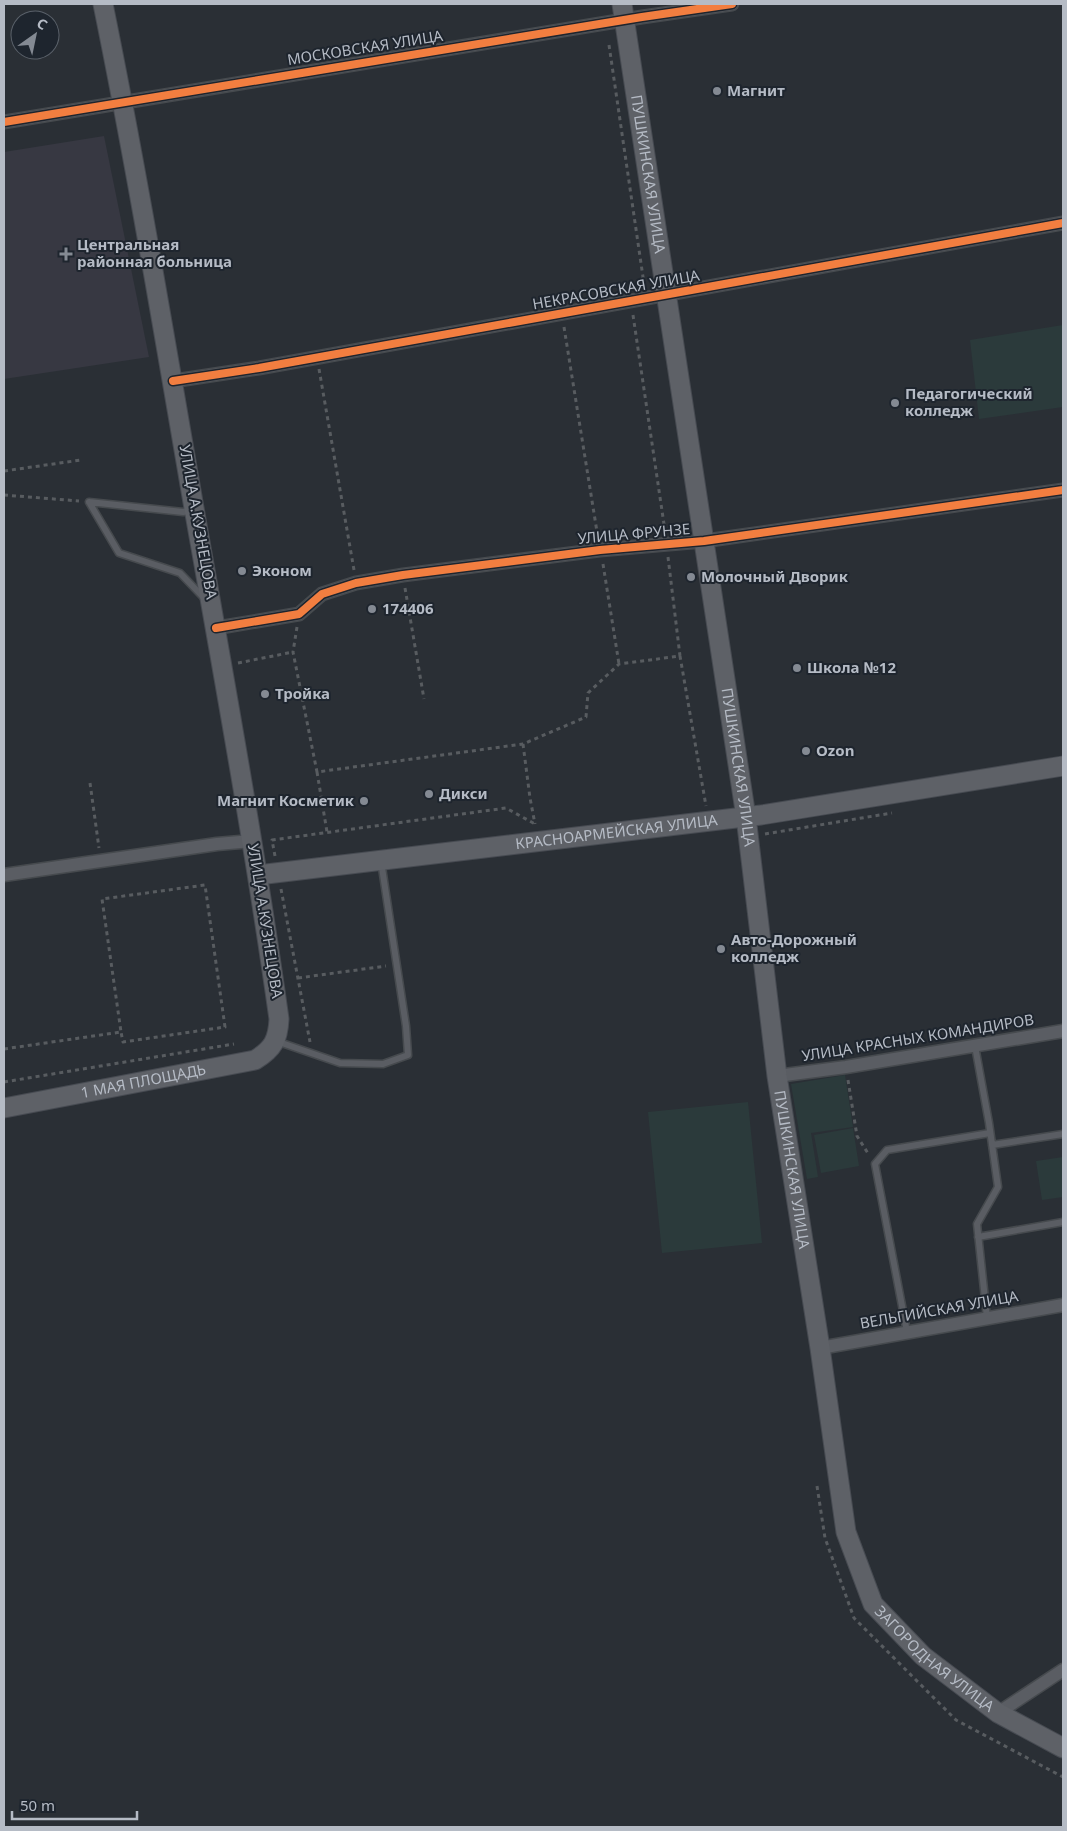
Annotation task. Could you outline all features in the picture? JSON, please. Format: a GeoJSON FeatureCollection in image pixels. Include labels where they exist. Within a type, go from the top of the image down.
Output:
{"type":"FeatureCollection","features":[{"type":"Feature","properties":{"kind":"main road","name":"УЛИЦА А.КУЗНЕЦОВА"},"geometry":{"type":"LineString","coordinates":[[103,4],[123,102],[173,381],[260,883],[279,1019],[275,1041]]}},
{"type":"Feature","properties":{"kind":"main road","name":"ПУШКИНСКАЯ УЛИЦА"},"geometry":{"type":"LineString","coordinates":[[617,15],[666,295],[746,817],[777,1076],[820,1348],[846,1532]]}},
{"type":"Feature","properties":{"kind":"main road","name":"КРАСНОАРМЕЙСКАЯ УЛИЦА"},"geometry":{"type":"LineString","coordinates":[[260,883],[381,860],[746,817],[1063,766]]}},
{"type":"Feature","properties":{"kind":"main road","name":"1 МАЯ ПЛОЩАДЬ"},"geometry":{"type":"LineString","coordinates":[[4,1108],[255,1060],[268,1052],[275,1041]]}},
{"type":"Feature","properties":{"kind":"main road","name":"ЗАГОРОДНАЯ УЛИЦА"},"geometry":{"type":"LineString","coordinates":[[846,1532],[874,1604],[923,1656],[998,1713],[1063,1748]]}},
{"type":"Feature","properties":{"kind":"street","name":"МОСКОВСКАЯ УЛИЦА"},"geometry":{"type":"LineString","coordinates":[[4,122],[617,15],[732,4]]}},
{"type":"Feature","properties":{"kind":"street","name":"НЕКРАСОВСКАЯ УЛИЦА"},"geometry":{"type":"LineString","coordinates":[[173,381],[631,302],[1063,223]]}},
{"type":"Feature","properties":{"kind":"street","name":"УЛИЦА ФРУНЗЕ"},"geometry":{"type":"LineString","coordinates":[[299,614],[322,594],[356,583],[403,575],[600,550],[667,546],[1063,490]]}},
{"type":"Feature","properties":{"kind":"street"},"geometry":{"type":"LineString","coordinates":[[216,628],[299,614]]}},
{"type":"Feature","properties":{"kind":"street"},"geometry":{"type":"LineString","coordinates":[[4,875],[217,844],[252,841]]}},
{"type":"Feature","properties":{"kind":"street","name":"УЛИЦА КРАСНЫХ КОМАНДИРОВ"},"geometry":{"type":"LineString","coordinates":[[777,1076],[846,1067],[1063,1031]]}},
{"type":"Feature","properties":{"kind":"street","name":"ВЕЛЬГИЙСКАЯ УЛИЦА"},"geometry":{"type":"LineString","coordinates":[[820,1348],[1063,1306]]}},
{"type":"Feature","properties":{"kind":"street"},"geometry":{"type":"LineString","coordinates":[[998,1713],[1063,1670]]}},
{"type":"Feature","properties":{"kind":"lane"},"geometry":{"type":"LineString","coordinates":[[89,502],[183,512],[194,509]]}},
{"type":"Feature","properties":{"kind":"lane"},"geometry":{"type":"LineString","coordinates":[[89,502],[119,553],[180,573],[213,607]]}},
{"type":"Feature","properties":{"kind":"lane"},"geometry":{"type":"LineString","coordinates":[[275,1041],[340,1063],[383,1064],[408,1055],[406,1026],[381,860]]}},
{"type":"Feature","properties":{"kind":"lane"},"geometry":{"type":"LineString","coordinates":[[975,1046],[998,1187],[977,1224],[987,1318]]}},
{"type":"Feature","properties":{"kind":"lane"},"geometry":{"type":"LineString","coordinates":[[906,1332],[875,1164],[887,1150],[990,1132]]}},
{"type":"Feature","properties":{"kind":"lane"},"geometry":{"type":"LineString","coordinates":[[992,1145],[1063,1134]]}},
{"type":"Feature","properties":{"kind":"lane"},"geometry":{"type":"LineString","coordinates":[[978,1237],[1063,1222]]}},
{"type":"Feature","properties":{"kind":"path"},"geometry":{"type":"LineString","coordinates":[[617,15],[643,277],[631,302],[667,546],[680,656],[708,821]]}},
{"type":"Feature","properties":{"kind":"path"},"geometry":{"type":"LineString","coordinates":[[562,314],[619,664]]}},
{"type":"Feature","properties":{"kind":"path"},"geometry":{"type":"LineString","coordinates":[[317,357],[356,583]]}},
{"type":"Feature","properties":{"kind":"path"},"geometry":{"type":"LineString","coordinates":[[4,472],[82,460]]}},
{"type":"Feature","properties":{"kind":"path"},"geometry":{"type":"LineString","coordinates":[[4,495],[89,502]]}},
{"type":"Feature","properties":{"kind":"path"},"geometry":{"type":"LineString","coordinates":[[403,575],[424,700]]}},
{"type":"Feature","properties":{"kind":"path"},"geometry":{"type":"LineString","coordinates":[[299,614],[293,652],[327,832]]}},
{"type":"Feature","properties":{"kind":"path"},"geometry":{"type":"LineString","coordinates":[[238,663],[293,652]]}},
{"type":"Feature","properties":{"kind":"path"},"geometry":{"type":"LineString","coordinates":[[317,772],[523,744],[586,717],[588,694],[619,664],[680,656]]}},
{"type":"Feature","properties":{"kind":"path"},"geometry":{"type":"LineString","coordinates":[[272,840],[506,808],[535,824],[523,744]]}},
{"type":"Feature","properties":{"kind":"path"},"geometry":{"type":"LineString","coordinates":[[90,783],[99,848]]}},
{"type":"Feature","properties":{"kind":"path"},"geometry":{"type":"LineString","coordinates":[[260,883],[281,887],[312,1053]]}},
{"type":"Feature","properties":{"kind":"path"},"geometry":{"type":"LineString","coordinates":[[205,885],[225,1027],[123,1042],[120,1032],[102,899],[205,885]]}},
{"type":"Feature","properties":{"kind":"path"},"geometry":{"type":"LineString","coordinates":[[298,978],[396,964]]}},
{"type":"Feature","properties":{"kind":"path"},"geometry":{"type":"LineString","coordinates":[[4,1049],[120,1032]]}},
{"type":"Feature","properties":{"kind":"path"},"geometry":{"type":"LineString","coordinates":[[4,1082],[238,1044]]}},
{"type":"Feature","properties":{"kind":"path"},"geometry":{"type":"LineString","coordinates":[[846,1067],[857,1136],[875,1164]]}},
{"type":"Feature","properties":{"kind":"shaded area","name":"Центральная районная больница"},"geometry":{"type":"Polygon","coordinates":[[[104,136],[149,357],[4,379],[4,152],[104,136]]]}},
{"type":"Feature","properties":{"kind":"shaded area"},"geometry":{"type":"Polygon","coordinates":[[[1063,325],[1063,407],[979,419],[970,340],[1063,325]]]}},
{"type":"Feature","properties":{"kind":"shaded area"},"geometry":{"type":"Polygon","coordinates":[[[845,1075],[853,1127],[811,1133],[818,1177],[807,1179],[791,1084],[845,1075]]]}},
{"type":"Feature","properties":{"kind":"shaded area"},"geometry":{"type":"Polygon","coordinates":[[[748,1102],[762,1243],[662,1253],[648,1112],[748,1102]]]}},
{"type":"Feature","properties":{"kind":"shaded area"},"geometry":{"type":"Polygon","coordinates":[[[853,1128],[859,1166],[821,1173],[814,1135],[853,1128]]]}},
{"type":"Feature","properties":{"kind":"shaded area"},"geometry":{"type":"Polygon","coordinates":[[[1063,1157],[1063,1197],[1042,1200],[1036,1161],[1063,1157]]]}},
{"type":"Feature","properties":{"kind":"cycle path"},"geometry":{"type":"LineString","coordinates":[[4,122],[642,17],[732,4]]}},
{"type":"Feature","properties":{"kind":"cycle path"},"geometry":{"type":"LineString","coordinates":[[173,381],[259,368],[1063,223]]}},
{"type":"Feature","properties":{"kind":"cycle path"},"geometry":{"type":"LineString","coordinates":[[216,628],[299,614],[322,594],[356,583],[403,575],[600,550],[704,541],[1063,490]]}},
{"type":"Feature","properties":{"kind":"place","name":"Магнит"},"geometry":{"type":"Point","coordinates":[717,91]}},
{"type":"Feature","properties":{"kind":"place","name":"Центральная районная больница"},"geometry":{"type":"Point","coordinates":[66,254]}},
{"type":"Feature","properties":{"kind":"place","name":"Педагогический колледж"},"geometry":{"type":"Point","coordinates":[895,403]}},
{"type":"Feature","properties":{"kind":"place","name":"Эконом"},"geometry":{"type":"Point","coordinates":[242,571]}},
{"type":"Feature","properties":{"kind":"place","name":"Молочный Дворик"},"geometry":{"type":"Point","coordinates":[691,577]}},
{"type":"Feature","properties":{"kind":"place","name":"174406"},"geometry":{"type":"Point","coordinates":[372,609]}},
{"type":"Feature","properties":{"kind":"place","name":"Школа №12"},"geometry":{"type":"Point","coordinates":[797,668]}},
{"type":"Feature","properties":{"kind":"place","name":"Тройка"},"geometry":{"type":"Point","coordinates":[265,694]}},
{"type":"Feature","properties":{"kind":"place","name":"Ozon"},"geometry":{"type":"Point","coordinates":[806,751]}},
{"type":"Feature","properties":{"kind":"place","name":"Дикси"},"geometry":{"type":"Point","coordinates":[429,794]}},
{"type":"Feature","properties":{"kind":"place","name":"Магнит Косметик"},"geometry":{"type":"Point","coordinates":[364,801]}},
{"type":"Feature","properties":{"kind":"place","name":"Авто-Дорожный колледж"},"geometry":{"type":"Point","coordinates":[721,949]}}]}
